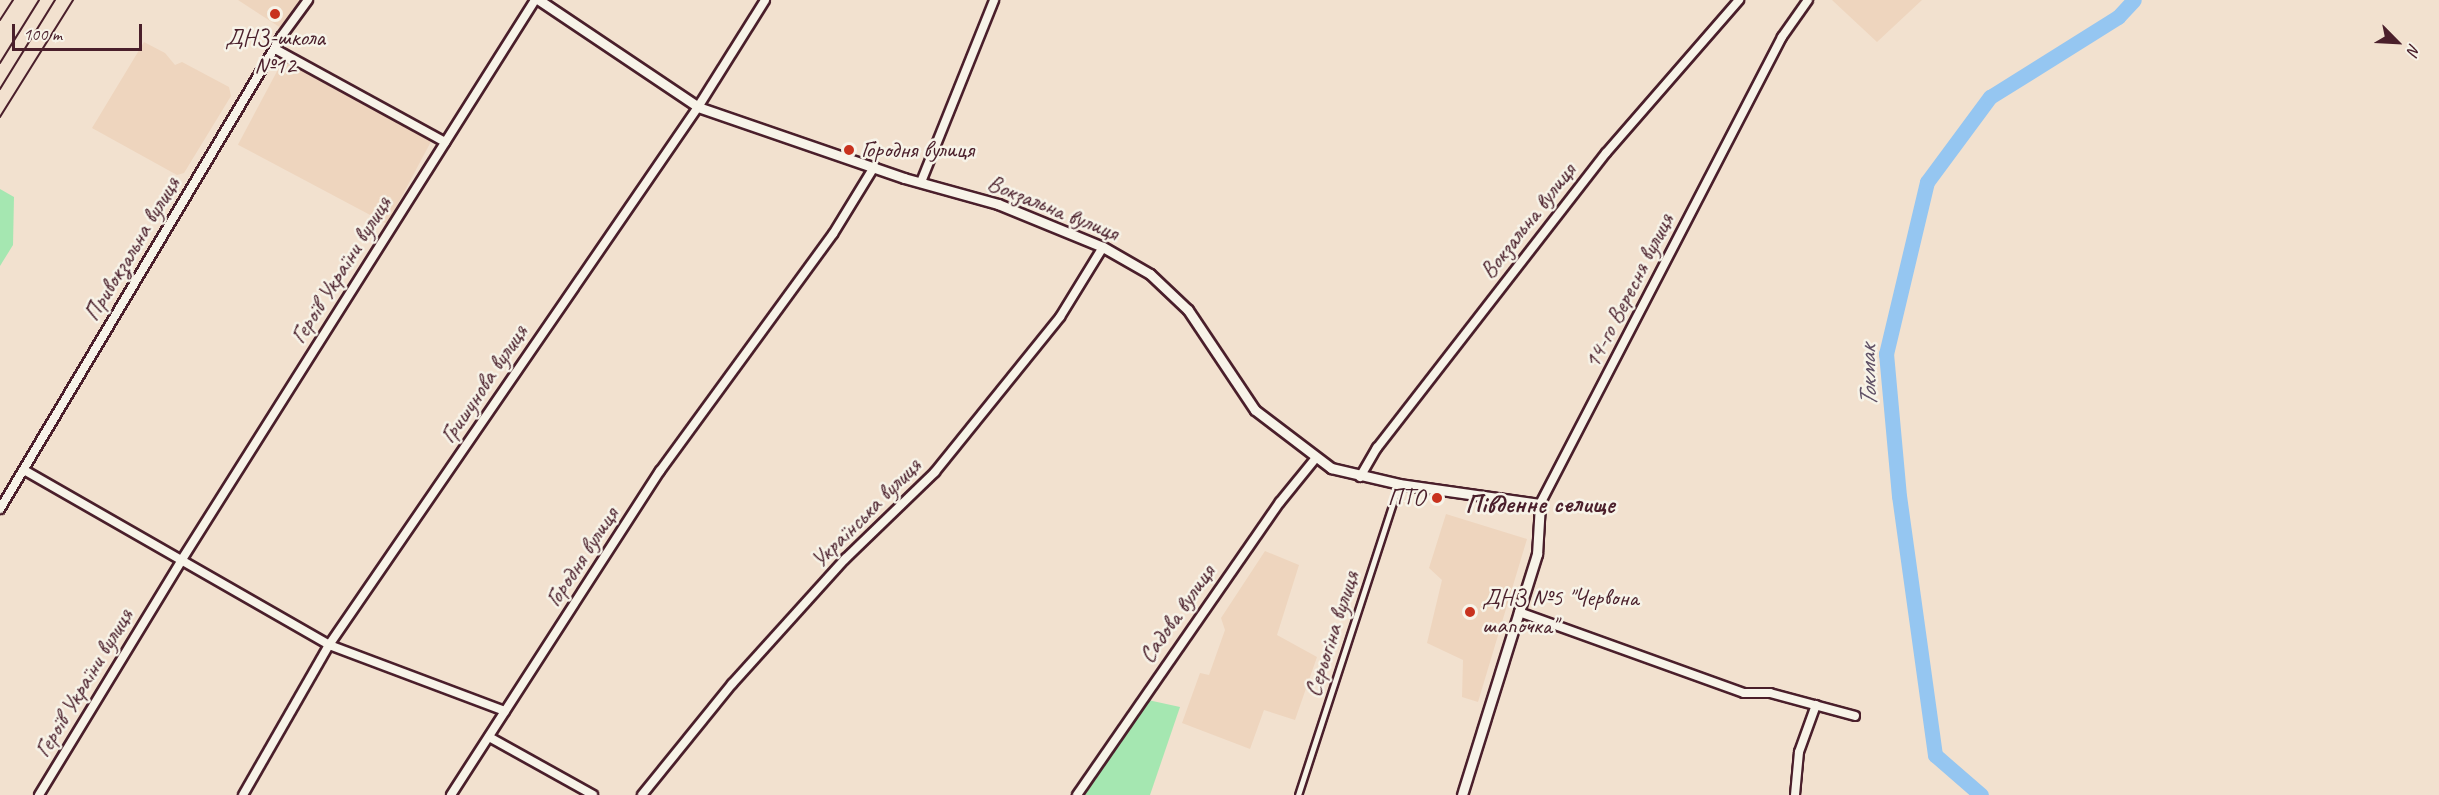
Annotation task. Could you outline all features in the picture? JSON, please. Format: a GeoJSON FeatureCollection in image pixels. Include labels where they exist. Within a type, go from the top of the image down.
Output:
{"type":"FeatureCollection","features":[{"type":"Feature","properties":{"kind":"street","name":"Привокзальна вулиця"},"geometry":{"type":"LineString","coordinates":[[0,509],[274,49],[308,0]]}},
{"type":"Feature","properties":{"kind":"street","name":"Вокзальна вулиця"},"geometry":{"type":"LineString","coordinates":[[537,0],[698,107],[874,167],[998,204],[1103,247],[1150,274],[1188,310],[1255,410],[1315,459],[1360,477],[1540,504]]}},
{"type":"Feature","properties":{"kind":"street","name":"Героїв України вулиця"},"geometry":{"type":"LineString","coordinates":[[39,795],[181,561],[537,0]]}},
{"type":"Feature","properties":{"kind":"street","name":"Гришунова вулиця"},"geometry":{"type":"LineString","coordinates":[[243,795],[329,645],[698,107],[765,0]]}},
{"type":"Feature","properties":{"kind":"street"},"geometry":{"type":"LineString","coordinates":[[921,182],[994,0]]}},
{"type":"Feature","properties":{"kind":"street","name":"Вокзальна вулиця"},"geometry":{"type":"LineString","coordinates":[[1360,477],[1377,448],[1605,153],[1739,0]]}},
{"type":"Feature","properties":{"kind":"street","name":"14-го Вересня вулиця"},"geometry":{"type":"LineString","coordinates":[[1462,795],[1537,554],[1540,504],[1782,37],[1808,0]]}},
{"type":"Feature","properties":{"kind":"street"},"geometry":{"type":"LineString","coordinates":[[274,49],[445,142]]}},
{"type":"Feature","properties":{"kind":"street","name":"Городня вулиця"},"geometry":{"type":"LineString","coordinates":[[451,795],[660,471],[833,234],[874,167]]}},
{"type":"Feature","properties":{"kind":"street","name":"Українська вулиця"},"geometry":{"type":"LineString","coordinates":[[642,795],[732,684],[845,559],[935,472],[1060,317],[1103,247]]}},
{"type":"Feature","properties":{"kind":"street","name":"Садова вулиця"},"geometry":{"type":"LineString","coordinates":[[1077,795],[1273,511],[1315,459]]}},
{"type":"Feature","properties":{"kind":"street"},"geometry":{"type":"LineString","coordinates":[[24,470],[329,645],[505,711]]}},
{"type":"Feature","properties":{"kind":"street","name":"Серьогіна вулиця"},"geometry":{"type":"LineString","coordinates":[[1298,795],[1399,484]]}},
{"type":"Feature","properties":{"kind":"street"},"geometry":{"type":"LineString","coordinates":[[1519,612],[1744,693],[1770,693],[1855,716]]}},
{"type":"Feature","properties":{"kind":"street"},"geometry":{"type":"LineString","coordinates":[[1795,795],[1799,752],[1816,705]]}},
{"type":"Feature","properties":{"kind":"street"},"geometry":{"type":"LineString","coordinates":[[489,737],[593,795]]}},
{"type":"Feature","properties":{"kind":"shaded area","name":"ДНЗ-школа №12"},"geometry":{"type":"Polygon","coordinates":[[[238,0],[300,0],[281,28],[238,0]]]}},
{"type":"Feature","properties":{"kind":"shaded area"},"geometry":{"type":"Polygon","coordinates":[[[1832,0],[1922,0],[1877,42],[1832,0]]]}},
{"type":"Feature","properties":{"kind":"shaded area"},"geometry":{"type":"Polygon","coordinates":[[[144,42],[165,53],[175,65],[182,62],[229,87],[231,96],[184,173],[177,175],[92,128],[144,42]]]}},
{"type":"Feature","properties":{"kind":"shaded area"},"geometry":{"type":"Polygon","coordinates":[[[283,60],[432,139],[387,224],[238,145],[283,60]]]}},
{"type":"Feature","properties":{"kind":"shaded area","name":"ДНЗ №5 \"Червона шапочка\""},"geometry":{"type":"Polygon","coordinates":[[[1446,514],[1527,539],[1478,702],[1462,697],[1463,660],[1427,643],[1442,580],[1429,568],[1446,514]]]}},
{"type":"Feature","properties":{"kind":"shaded area"},"geometry":{"type":"Polygon","coordinates":[[[1265,551],[1299,565],[1277,635],[1317,657],[1295,720],[1264,710],[1250,749],[1182,723],[1200,673],[1209,675],[1225,630],[1221,618],[1265,551]]]}},
{"type":"Feature","properties":{"kind":"green space"},"geometry":{"type":"Polygon","coordinates":[[[0,189],[14,197],[13,245],[0,266],[0,189]]]}},
{"type":"Feature","properties":{"kind":"green space"},"geometry":{"type":"Polygon","coordinates":[[[1148,700],[1180,707],[1150,795],[1085,795],[1148,700]]]}},
{"type":"Feature","properties":{"kind":"waterway","name":"Токмак"},"geometry":{"type":"LineString","coordinates":[[1981,795],[1935,755],[1899,496],[1886,354],[1927,182],[1990,97],[2118,17],[2134,0]]}},
{"type":"Feature","properties":{"kind":"railway"},"geometry":{"type":"LineString","coordinates":[[0,20],[13,0]]}},
{"type":"Feature","properties":{"kind":"railway"},"geometry":{"type":"LineString","coordinates":[[0,63],[39,0]]}},
{"type":"Feature","properties":{"kind":"railway"},"geometry":{"type":"LineString","coordinates":[[0,89],[55,0]]}},
{"type":"Feature","properties":{"kind":"railway"},"geometry":{"type":"LineString","coordinates":[[0,117],[73,0]]}},
{"type":"Feature","properties":{"kind":"place","name":"ДНЗ-школа №12"},"geometry":{"type":"Point","coordinates":[275,14]}},
{"type":"Feature","properties":{"kind":"place","name":"Городня вулиця"},"geometry":{"type":"Point","coordinates":[849,150]}},
{"type":"Feature","properties":{"kind":"place","name":"ПТО"},"geometry":{"type":"Point","coordinates":[1437,498]}},
{"type":"Feature","properties":{"kind":"place","name":"ДНЗ №5 \"Червона шапочка\""},"geometry":{"type":"Point","coordinates":[1470,612]}},
{"type":"Feature","properties":{"kind":"district","name":"Південне селище"},"geometry":{"type":"Point","coordinates":[1540,504]}}]}
